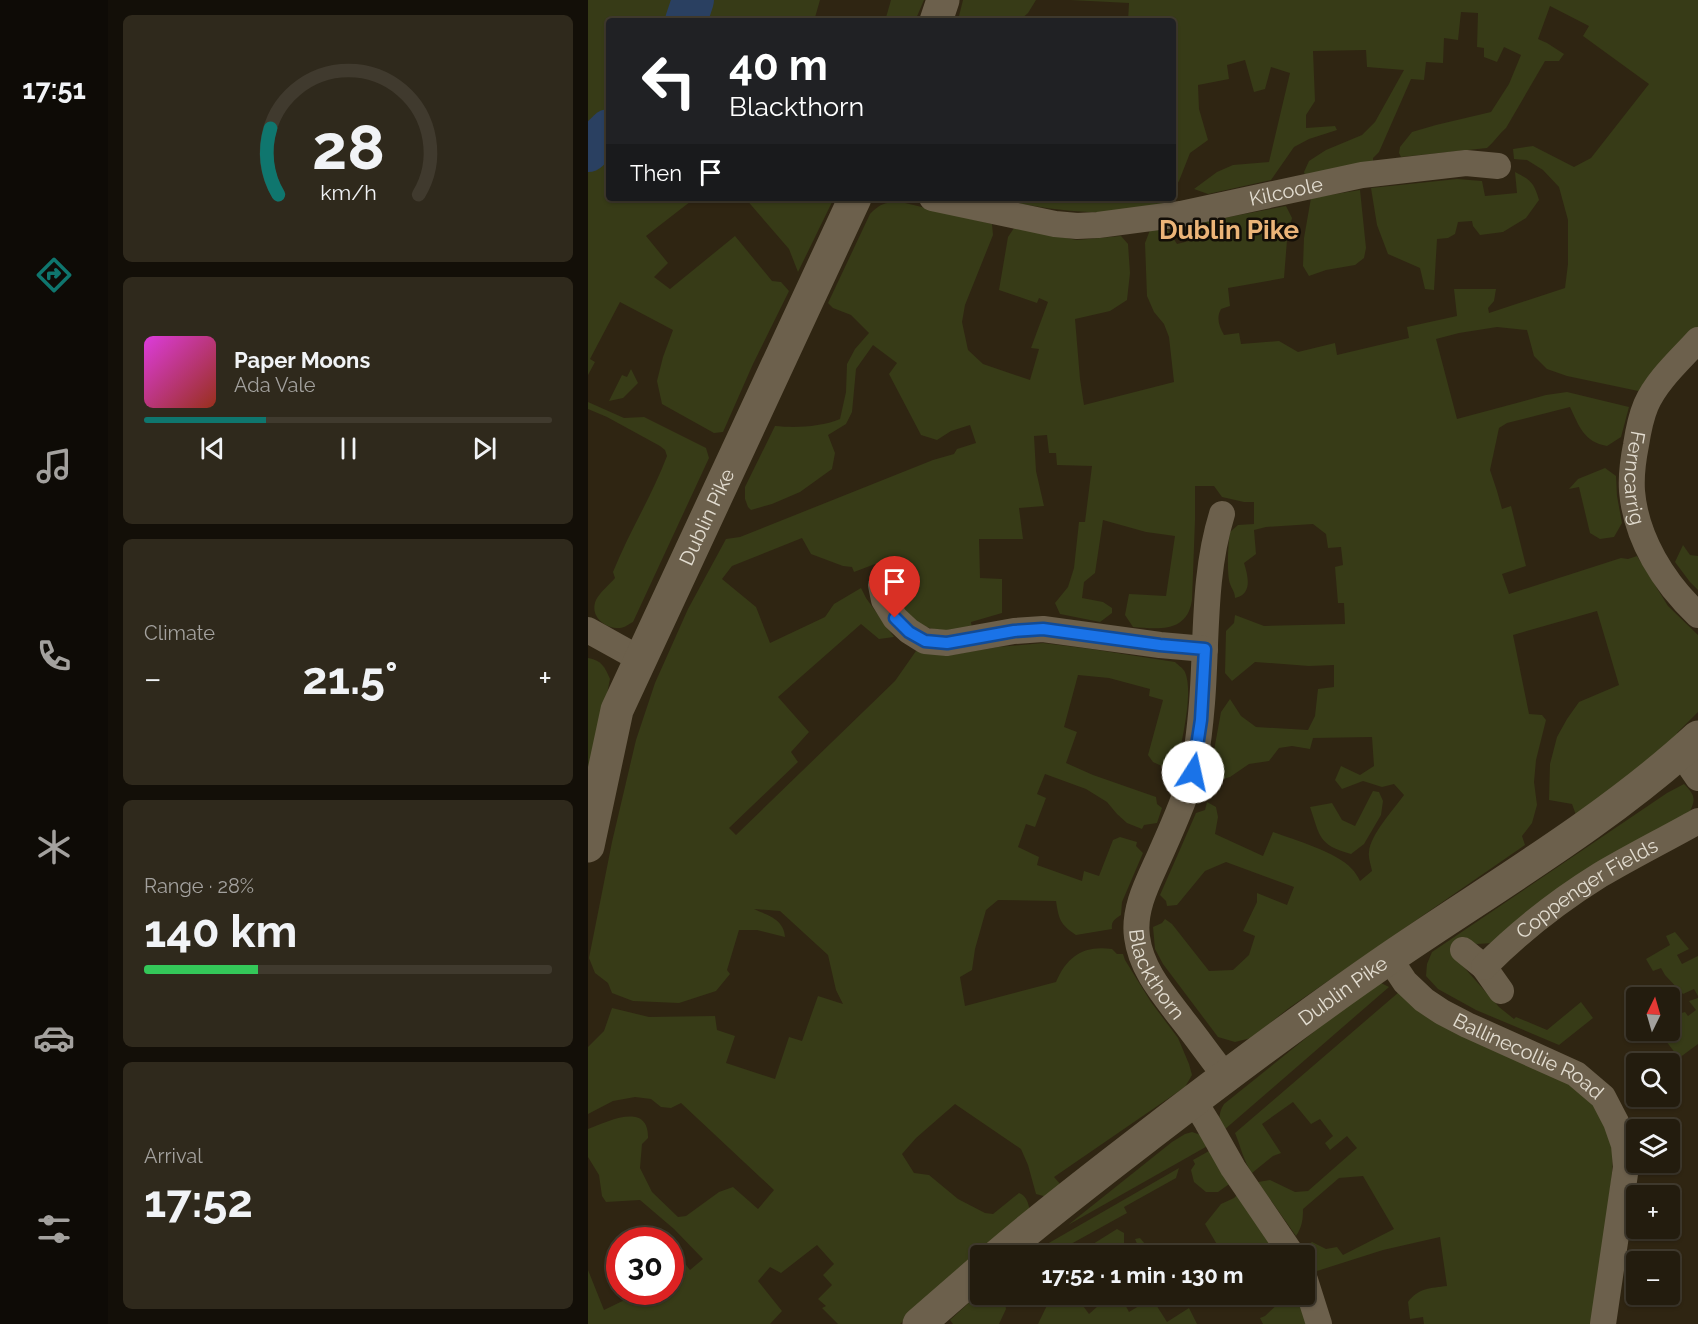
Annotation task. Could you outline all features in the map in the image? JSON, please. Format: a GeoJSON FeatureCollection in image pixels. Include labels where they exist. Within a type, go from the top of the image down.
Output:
{"type":"FeatureCollection","features":[{"type":"Feature","properties":{"kind":"street"},"geometry":{"type":"LineString","coordinates":[[937,18],[943,0]]}},
{"type":"Feature","properties":{"kind":"street","name":"Kilcoole"},"geometry":{"type":"LineString","coordinates":[[946,201],[1055,224],[1098,225],[1181,213],[1362,175],[1466,163],[1498,166]]}},
{"type":"Feature","properties":{"kind":"street","name":"Dublin Pike"},"geometry":{"type":"LineString","coordinates":[[588,846],[617,710],[854,201]]}},
{"type":"Feature","properties":{"kind":"street","name":"Ferncarrig"},"geometry":{"type":"LineString","coordinates":[[1698,340],[1662,380],[1647,404],[1635,452],[1632,491],[1644,541],[1679,597],[1698,615]]}},
{"type":"Feature","properties":{"kind":"street","name":"Blackthorn"},"geometry":{"type":"LineString","coordinates":[[1222,514],[1215,534],[1210,567],[1201,720],[1193,772],[1187,792],[1139,908],[1137,934],[1139,951],[1157,986],[1226,1077]]}},
{"type":"Feature","properties":{"kind":"street"},"geometry":{"type":"LineString","coordinates":[[881,585],[884,600],[895,618],[909,632],[925,641],[947,643],[1014,631],[1043,629],[1205,649]]}},
{"type":"Feature","properties":{"kind":"street"},"geometry":{"type":"LineString","coordinates":[[588,630],[640,659]]}},
{"type":"Feature","properties":{"kind":"street","name":"Dublin Pike"},"geometry":{"type":"LineString","coordinates":[[1010,1245],[1047,1214],[1309,1013],[1561,843],[1647,781],[1692,756]]}},
{"type":"Feature","properties":{"kind":"street","name":"Coppenger Fields"},"geometry":{"type":"LineString","coordinates":[[1484,967],[1532,924],[1569,896],[1601,875],[1698,821]]}},
{"type":"Feature","properties":{"kind":"street"},"geometry":{"type":"LineString","coordinates":[[1463,950],[1484,967],[1501,991]]}},
{"type":"Feature","properties":{"kind":"street","name":"Ballinecollie Road"},"geometry":{"type":"LineString","coordinates":[[1389,958],[1406,982],[1424,1000],[1442,1012],[1576,1074],[1603,1097],[1616,1122],[1624,1145],[1626,1167],[1603,1324]]}},
{"type":"Feature","properties":{"kind":"street"},"geometry":{"type":"LineString","coordinates":[[1194,1101],[1233,1168],[1286,1245]]}},
{"type":"Feature","properties":{"kind":"street"},"geometry":{"type":"LineString","coordinates":[[919,1324],[970,1280]]}},
{"type":"Feature","properties":{"kind":"street"},"geometry":{"type":"LineString","coordinates":[[1313,1305],[1319,1324]]}},
{"type":"Feature","properties":{"kind":"green space"},"geometry":{"type":"Polygon","coordinates":[[[588,0],[820,0],[815,18],[606,18],[606,201],[691,201],[646,236],[668,263],[654,277],[670,289],[735,236],[772,281],[781,282],[789,291],[723,432],[714,433],[662,404],[657,381],[673,330],[620,302],[590,359],[595,362],[588,375],[588,0]]]}},
{"type":"Feature","properties":{"kind":"green space"},"geometry":{"type":"Polygon","coordinates":[[[891,0],[924,0],[916,18],[886,18],[891,0]]]}},
{"type":"Feature","properties":{"kind":"green space"},"geometry":{"type":"Polygon","coordinates":[[[963,0],[1036,0],[1022,18],[963,18],[959,16],[963,0]]]}},
{"type":"Feature","properties":{"kind":"green space"},"geometry":{"type":"Polygon","coordinates":[[[1070,0],[1698,0],[1698,328],[1643,392],[1567,376],[1547,369],[1534,356],[1527,330],[1497,327],[1436,339],[1457,419],[1546,395],[1567,392],[1629,407],[1621,437],[1607,446],[1593,441],[1583,432],[1570,407],[1507,423],[1499,428],[1490,470],[1502,509],[1511,506],[1526,566],[1502,574],[1509,594],[1621,558],[1628,559],[1637,556],[1668,606],[1698,635],[1698,712],[1677,733],[1682,738],[1576,815],[1572,804],[1549,800],[1550,764],[1557,737],[1579,702],[1619,685],[1597,611],[1513,635],[1529,714],[1542,715],[1546,720],[1536,760],[1534,782],[1537,805],[1532,823],[1522,836],[1525,845],[1289,1008],[1251,1038],[1235,1042],[1218,1037],[1163,964],[1155,949],[1153,927],[1165,919],[1172,924],[1209,971],[1233,970],[1249,955],[1255,936],[1243,931],[1257,902],[1257,893],[1287,905],[1294,887],[1226,862],[1205,871],[1177,905],[1167,906],[1166,901],[1160,895],[1196,813],[1205,810],[1207,802],[1216,807],[1218,817],[1215,834],[1263,856],[1273,832],[1336,857],[1352,869],[1360,881],[1372,871],[1369,854],[1373,838],[1404,795],[1394,784],[1382,787],[1363,781],[1342,789],[1335,780],[1341,766],[1360,775],[1374,766],[1372,737],[1313,738],[1310,749],[1292,746],[1279,748],[1269,761],[1249,764],[1230,777],[1214,782],[1216,775],[1211,767],[1221,712],[1230,699],[1241,716],[1256,727],[1308,730],[1315,716],[1318,689],[1334,687],[1334,665],[1309,666],[1255,662],[1232,681],[1225,673],[1226,631],[1234,623],[1235,615],[1264,626],[1345,624],[1344,603],[1338,603],[1335,567],[1343,565],[1341,547],[1328,548],[1326,534],[1313,524],[1254,530],[1256,554],[1244,563],[1248,579],[1247,589],[1241,596],[1235,598],[1228,575],[1230,532],[1238,525],[1254,524],[1254,502],[1222,497],[1214,486],[1195,486],[1192,600],[1189,611],[1178,624],[1162,628],[1133,627],[1125,615],[1129,594],[1166,596],[1175,536],[1146,532],[1103,520],[1095,573],[1084,582],[1082,598],[1103,602],[1112,608],[1112,613],[1100,622],[1060,614],[1055,603],[1068,587],[1074,568],[1079,522],[1085,522],[1092,466],[1057,465],[1056,453],[1049,453],[1047,435],[1034,436],[1036,471],[1044,506],[1019,508],[1023,539],[979,539],[980,578],[1002,579],[1002,613],[971,622],[972,628],[936,630],[912,620],[900,606],[894,592],[913,577],[905,562],[885,571],[875,564],[854,572],[852,567],[811,554],[802,538],[732,566],[722,579],[756,607],[770,643],[825,617],[834,604],[861,588],[894,637],[879,639],[861,624],[778,697],[809,732],[791,752],[798,762],[729,828],[736,835],[895,681],[916,651],[951,655],[998,647],[1043,643],[1175,662],[1183,669],[1188,692],[1184,732],[1177,766],[1166,768],[1153,762],[1148,755],[1163,700],[1149,696],[1150,689],[1109,678],[1078,675],[1064,727],[1077,732],[1066,763],[1156,797],[1157,804],[1162,808],[1157,823],[1144,825],[1142,829],[1127,823],[1107,802],[1086,789],[1045,774],[1037,794],[1046,798],[1035,827],[1026,824],[1018,847],[1039,857],[1037,865],[1082,881],[1084,871],[1099,876],[1113,840],[1120,837],[1137,842],[1136,846],[1143,853],[1122,902],[1121,915],[1113,922],[1112,929],[1076,935],[1061,921],[1056,901],[998,900],[986,910],[975,949],[972,970],[960,977],[965,1006],[1056,982],[1065,965],[1078,954],[1093,949],[1112,949],[1117,954],[1123,954],[1151,1002],[1178,1038],[1192,1075],[1185,1087],[1054,1177],[1061,1185],[1047,1197],[1036,1194],[1021,1149],[955,1104],[916,1138],[902,1154],[914,1173],[929,1175],[958,1199],[985,1213],[993,1214],[1019,1193],[1025,1198],[1030,1211],[989,1245],[970,1245],[970,1261],[900,1324],[838,1324],[822,1308],[826,1306],[818,1299],[832,1285],[823,1275],[834,1264],[817,1245],[781,1273],[770,1267],[758,1281],[782,1311],[770,1324],[588,1324],[588,1270],[604,1310],[614,1305],[684,1305],[684,1262],[690,1270],[703,1259],[684,1239],[684,1227],[672,1227],[640,1200],[606,1202],[602,1196],[599,1175],[588,1157],[588,1129],[626,1117],[642,1120],[647,1127],[648,1138],[642,1144],[640,1168],[652,1192],[678,1217],[686,1216],[719,1192],[733,1187],[758,1209],[774,1190],[681,1103],[671,1108],[661,1107],[651,1099],[635,1097],[613,1101],[588,1114],[588,1047],[604,1031],[612,1008],[649,1017],[715,1016],[717,1030],[735,1036],[726,1063],[775,1079],[789,1037],[802,1041],[818,996],[843,1004],[836,990],[828,955],[780,911],[754,909],[778,922],[782,926],[785,937],[757,930],[739,930],[727,970],[730,974],[716,991],[679,1003],[633,1001],[612,993],[608,983],[595,973],[589,958],[612,842],[636,740],[655,683],[688,609],[726,539],[740,537],[933,460],[954,454],[957,449],[976,443],[970,425],[951,431],[937,440],[921,435],[889,374],[897,363],[873,345],[856,369],[852,412],[846,424],[828,435],[835,453],[832,469],[800,492],[772,504],[751,510],[748,507],[745,487],[775,426],[808,426],[840,419],[846,392],[847,364],[855,349],[869,333],[851,315],[833,308],[828,303],[870,214],[884,204],[901,202],[992,224],[993,235],[965,305],[962,322],[968,350],[983,364],[1030,380],[1039,349],[1031,348],[1048,302],[1039,298],[1037,303],[999,290],[1008,237],[1014,228],[1077,240],[1121,236],[1128,244],[1130,273],[1127,300],[1110,311],[1075,319],[1084,405],[1174,382],[1169,337],[1147,296],[1145,243],[1150,230],[1168,230],[1177,244],[1197,239],[1202,222],[1286,206],[1292,218],[1287,240],[1284,278],[1228,288],[1230,306],[1221,309],[1218,319],[1224,335],[1239,333],[1241,344],[1279,341],[1298,352],[1335,343],[1337,355],[1409,338],[1407,327],[1457,316],[1454,289],[1496,289],[1494,301],[1488,308],[1489,313],[1565,288],[1568,264],[1568,220],[1559,187],[1543,170],[1527,160],[1514,159],[1513,149],[1533,146],[1574,167],[1591,158],[1649,84],[1583,36],[1589,26],[1550,6],[1538,39],[1564,54],[1559,61],[1545,61],[1506,128],[1490,146],[1401,157],[1400,147],[1412,132],[1491,112],[1509,84],[1521,55],[1504,47],[1497,62],[1484,57],[1484,48],[1477,47],[1478,13],[1461,12],[1458,40],[1444,38],[1443,63],[1426,62],[1424,80],[1411,79],[1373,161],[1305,176],[1304,172],[1309,161],[1326,150],[1362,135],[1375,122],[1404,70],[1367,67],[1366,50],[1313,51],[1315,101],[1306,115],[1306,128],[1335,126],[1337,130],[1309,139],[1294,147],[1271,180],[1208,194],[1194,189],[1217,172],[1233,165],[1269,162],[1290,73],[1271,67],[1265,89],[1254,92],[1245,60],[1227,65],[1229,79],[1198,85],[1199,109],[1208,140],[1190,153],[1176,186],[1176,18],[1128,18],[1129,3],[1070,0]]]}},
{"type":"Feature","properties":{"kind":"green space"},"geometry":{"type":"Polygon","coordinates":[[[1515,172],[1531,183],[1539,200],[1526,218],[1503,232],[1480,235],[1472,221],[1458,222],[1455,234],[1448,238],[1437,239],[1434,290],[1425,289],[1420,268],[1388,254],[1377,225],[1371,188],[1457,179],[1482,181],[1485,196],[1517,193],[1515,172]]]}},
{"type":"Feature","properties":{"kind":"green space"},"geometry":{"type":"Polygon","coordinates":[[[1360,190],[1366,248],[1364,258],[1355,265],[1326,270],[1309,276],[1303,266],[1304,238],[1311,198],[1360,190]]]}},
{"type":"Feature","properties":{"kind":"green space"},"geometry":{"type":"Polygon","coordinates":[[[748,201],[833,201],[798,272],[789,249],[748,201]]]}},
{"type":"Feature","properties":{"kind":"green space"},"geometry":{"type":"Polygon","coordinates":[[[1006,201],[1169,201],[1149,208],[1104,212],[1080,212],[1006,201]]]}},
{"type":"Feature","properties":{"kind":"green space"},"geometry":{"type":"Polygon","coordinates":[[[631,369],[638,383],[623,398],[609,401],[622,375],[627,377],[631,369]]]}},
{"type":"Feature","properties":{"kind":"green space"},"geometry":{"type":"Polygon","coordinates":[[[588,402],[624,418],[644,417],[706,448],[709,458],[633,622],[622,628],[604,624],[597,616],[594,606],[600,594],[615,578],[613,572],[619,557],[667,456],[665,450],[660,446],[588,409],[588,402]]]}},
{"type":"Feature","properties":{"kind":"green space"},"geometry":{"type":"Polygon","coordinates":[[[1605,468],[1616,476],[1622,523],[1614,537],[1600,539],[1590,533],[1579,487],[1569,489],[1578,479],[1605,468]]]}},
{"type":"Feature","properties":{"kind":"green space"},"geometry":{"type":"Polygon","coordinates":[[[1683,545],[1690,555],[1698,556],[1698,590],[1675,562],[1683,545]]]}},
{"type":"Feature","properties":{"kind":"green space"},"geometry":{"type":"Polygon","coordinates":[[[588,658],[602,665],[610,679],[588,790],[588,658]]]}},
{"type":"Feature","properties":{"kind":"green space"},"geometry":{"type":"Polygon","coordinates":[[[1684,784],[1693,798],[1688,815],[1493,943],[1477,944],[1465,941],[1454,956],[1499,1007],[1514,1019],[1516,1017],[1547,1030],[1581,1002],[1593,1018],[1559,1045],[1476,1010],[1438,989],[1426,976],[1427,964],[1432,952],[1667,793],[1684,784]]]}},
{"type":"Feature","properties":{"kind":"green space"},"geometry":{"type":"Polygon","coordinates":[[[1373,791],[1379,792],[1383,801],[1381,815],[1364,844],[1351,854],[1326,843],[1319,832],[1310,807],[1332,803],[1342,820],[1355,826],[1373,791]]]}},
{"type":"Feature","properties":{"kind":"green space"},"geometry":{"type":"Polygon","coordinates":[[[1675,932],[1689,949],[1677,955],[1682,964],[1698,956],[1698,996],[1694,989],[1683,994],[1680,987],[1676,987],[1661,968],[1653,971],[1646,959],[1670,945],[1666,936],[1675,932]]]}},
{"type":"Feature","properties":{"kind":"green space"},"geometry":{"type":"Polygon","coordinates":[[[1377,981],[1389,987],[1224,1130],[1220,1117],[1224,1104],[1377,981]]]}},
{"type":"Feature","properties":{"kind":"green space"},"geometry":{"type":"Polygon","coordinates":[[[1399,992],[1571,1084],[1602,1116],[1609,1133],[1613,1155],[1592,1324],[1424,1324],[1423,1317],[1410,1319],[1408,1302],[1412,1297],[1425,1290],[1447,1286],[1440,1237],[1383,1250],[1317,1271],[1315,1245],[1307,1245],[1312,1242],[1326,1249],[1337,1247],[1343,1255],[1394,1229],[1363,1176],[1339,1178],[1303,1209],[1302,1223],[1296,1236],[1258,1182],[1270,1180],[1295,1192],[1308,1191],[1357,1148],[1347,1136],[1330,1150],[1325,1143],[1333,1136],[1320,1119],[1311,1124],[1293,1102],[1262,1124],[1281,1153],[1273,1156],[1252,1173],[1235,1133],[1399,992]]]}},
{"type":"Feature","properties":{"kind":"green space"},"geometry":{"type":"Polygon","coordinates":[[[1698,998],[1698,1044],[1680,1057],[1680,1053],[1675,1053],[1666,1041],[1680,1041],[1680,1013],[1685,1012],[1688,1016],[1696,1010],[1689,1001],[1698,998]]]}},
{"type":"Feature","properties":{"kind":"green space"},"geometry":{"type":"Polygon","coordinates":[[[1192,1132],[1201,1135],[1211,1144],[1068,1225],[1172,1142],[1192,1132]]]}},
{"type":"Feature","properties":{"kind":"green space"},"geometry":{"type":"Polygon","coordinates":[[[1209,1151],[1232,1182],[1218,1192],[1206,1192],[1194,1182],[1191,1170],[1195,1164],[1193,1160],[1209,1151]]]}},
{"type":"Feature","properties":{"kind":"green space"},"geometry":{"type":"Polygon","coordinates":[[[1179,1168],[1176,1178],[1124,1207],[1127,1213],[1069,1245],[1045,1245],[1179,1168]]]}},
{"type":"Feature","properties":{"kind":"green space"},"geometry":{"type":"Polygon","coordinates":[[[1240,1192],[1278,1245],[1217,1245],[1205,1224],[1221,1204],[1234,1198],[1240,1192]]]}},
{"type":"Feature","properties":{"kind":"green space"},"geometry":{"type":"Polygon","coordinates":[[[1117,1229],[1124,1233],[1124,1245],[1091,1245],[1117,1229]]]}},
{"type":"Feature","properties":{"kind":"green space"},"geometry":{"type":"Polygon","coordinates":[[[1140,1238],[1146,1245],[1138,1245],[1135,1239],[1140,1238]]]}},
{"type":"Feature","properties":{"kind":"green space"},"geometry":{"type":"Polygon","coordinates":[[[970,1302],[970,1305],[1005,1305],[1006,1309],[999,1324],[953,1324],[950,1320],[970,1302]]]}},
{"type":"Feature","properties":{"kind":"green space"},"geometry":{"type":"Polygon","coordinates":[[[1047,1305],[1082,1305],[1089,1314],[1097,1305],[1125,1305],[1129,1312],[1141,1305],[1156,1305],[1167,1322],[1189,1308],[1197,1324],[1038,1324],[1047,1305]]]}},
{"type":"Feature","properties":{"kind":"green space"},"geometry":{"type":"Polygon","coordinates":[[[1277,1305],[1303,1305],[1310,1324],[1263,1324],[1260,1318],[1277,1305]]]}},
{"type":"Feature","properties":{"kind":"waterway"},"geometry":{"type":"LineString","coordinates":[[687,18],[693,0]]}},
{"type":"Feature","properties":{"kind":"waterway"},"geometry":{"type":"LineString","coordinates":[[588,151],[606,133]]}},
{"type":"Feature","properties":{"kind":"district","name":"Dublin Pike"},"geometry":{"type":"Point","coordinates":[1229,230]}},
{"type":"Feature","properties":{"kind":"route"},"geometry":{"type":"LineString","coordinates":[[895,618],[909,632],[925,641],[947,643],[1014,631],[1043,629],[1205,649],[1201,720],[1193,772]]}}]}
